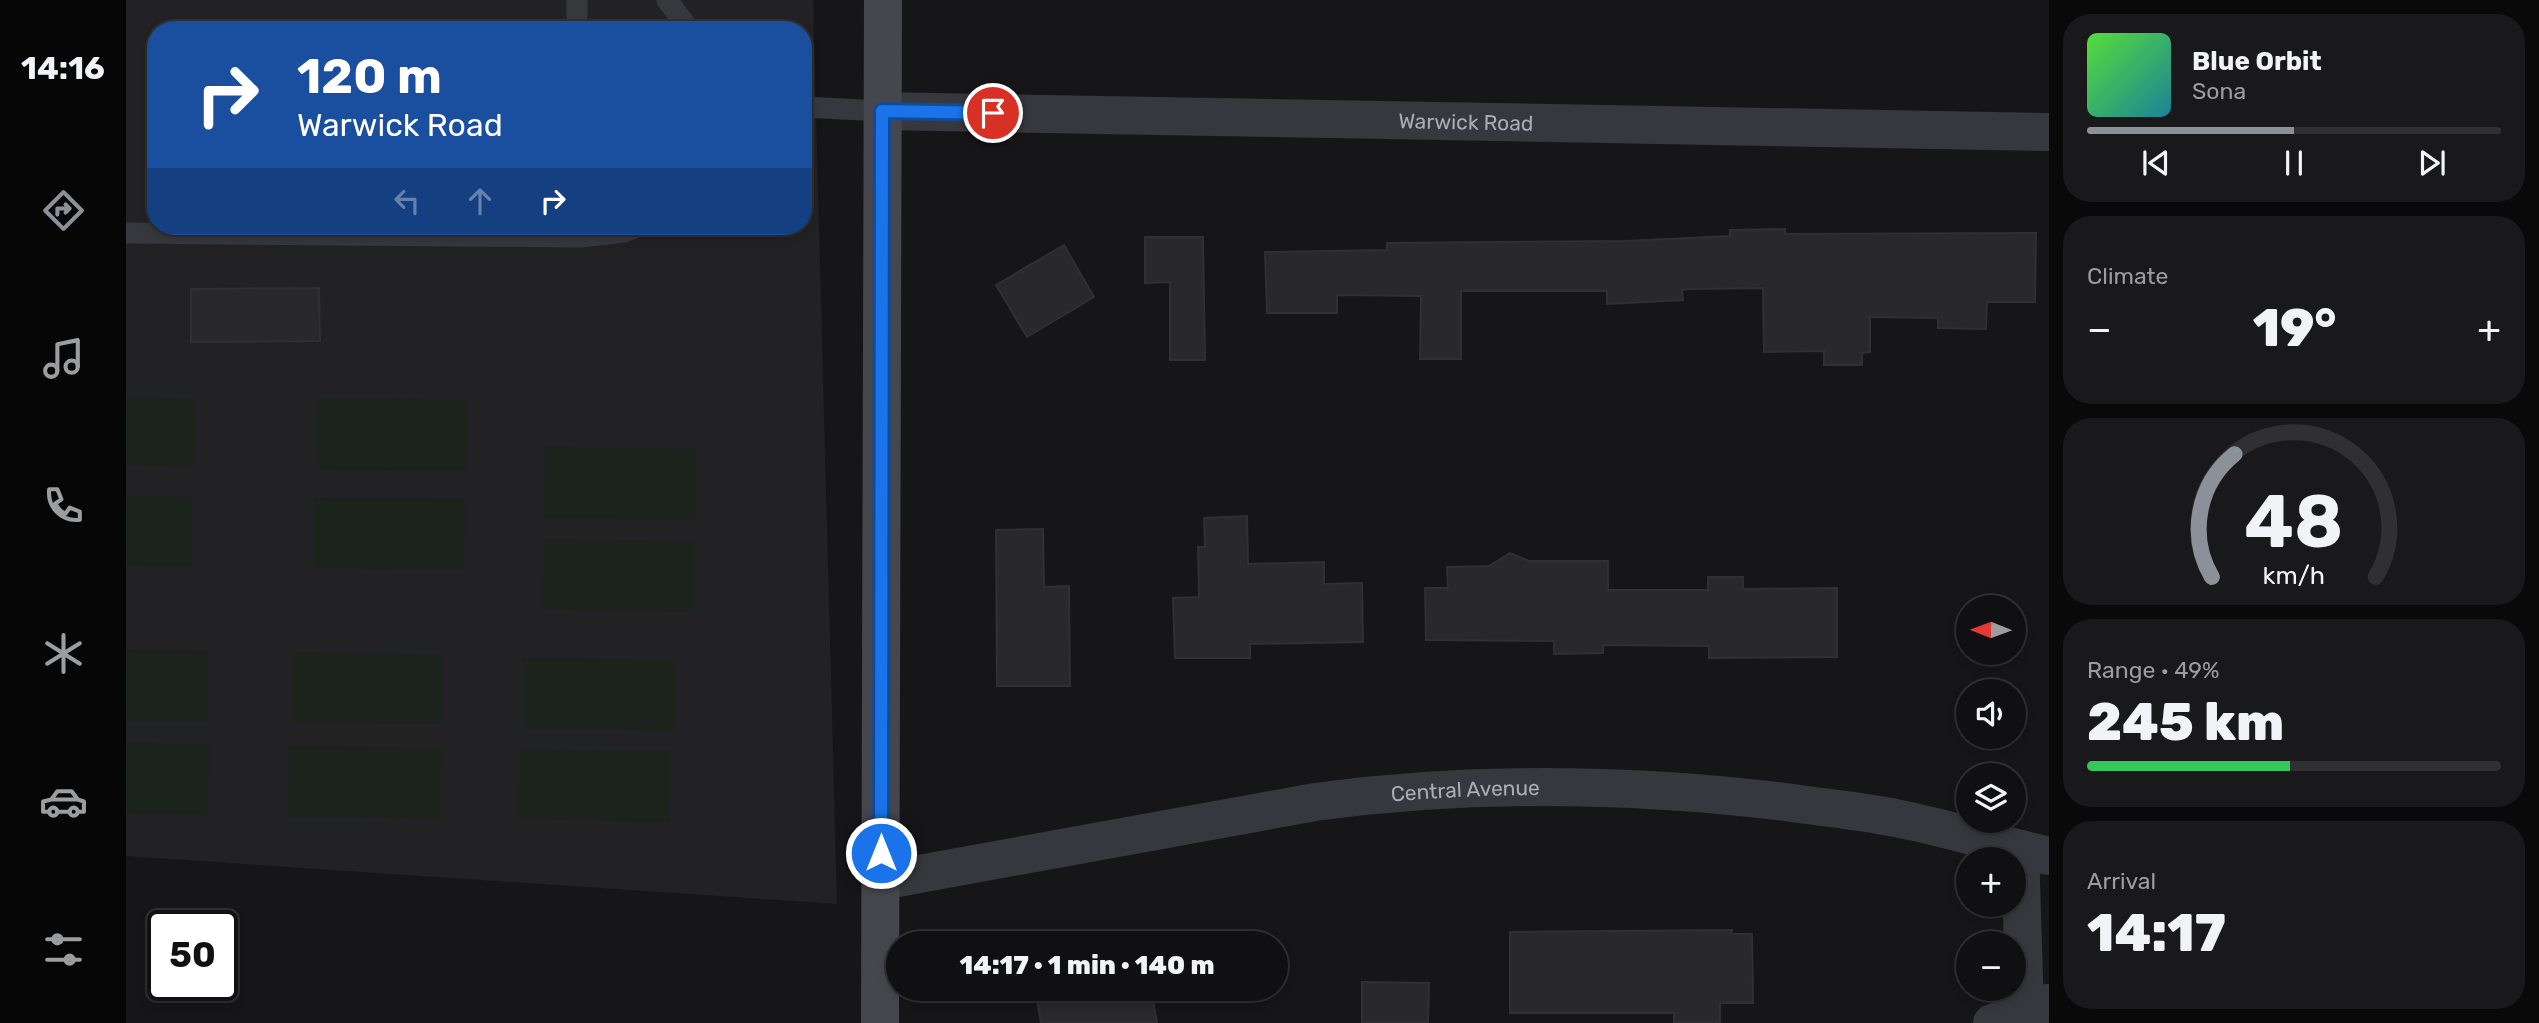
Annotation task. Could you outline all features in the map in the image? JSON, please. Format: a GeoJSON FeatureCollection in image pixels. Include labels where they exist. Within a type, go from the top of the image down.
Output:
{"type":"FeatureCollection","features":[{"type":"Feature","properties":{"kind":"main road"},"geometry":{"type":"LineString","coordinates":[[880,1023],[883,0]]}},
{"type":"Feature","properties":{"kind":"street","name":"Warwick Road"},"geometry":{"type":"LineString","coordinates":[[882,111],[2049,132]]}},
{"type":"Feature","properties":{"kind":"street","name":"Central Avenue"},"geometry":{"type":"LineString","coordinates":[[881,881],[1314,802],[1368,794],[1511,787],[1646,788],[1753,798],[1903,819],[2034,853]]}},
{"type":"Feature","properties":{"kind":"street"},"geometry":{"type":"LineString","coordinates":[[2022,1012],[2034,853]]}},
{"type":"Feature","properties":{"kind":"lane"},"geometry":{"type":"LineString","coordinates":[[577,21],[578,0]]}},
{"type":"Feature","properties":{"kind":"lane"},"geometry":{"type":"LineString","coordinates":[[667,0],[683,21]]}},
{"type":"Feature","properties":{"kind":"lane"},"geometry":{"type":"LineString","coordinates":[[812,107],[882,111]]}},
{"type":"Feature","properties":{"kind":"lane"},"geometry":{"type":"LineString","coordinates":[[126,233],[147,233]]}},
{"type":"Feature","properties":{"kind":"shaded area"},"geometry":{"type":"Polygon","coordinates":[[[126,0],[813,0],[837,904],[126,856],[126,0]]]}},
{"type":"Feature","properties":{"kind":"shaded area"},"geometry":{"type":"Polygon","coordinates":[[[126,397],[194,398],[193,467],[126,466],[126,397]]]}},
{"type":"Feature","properties":{"kind":"shaded area"},"geometry":{"type":"Polygon","coordinates":[[[316,398],[466,400],[466,471],[315,469],[316,398]]]}},
{"type":"Feature","properties":{"kind":"shaded area"},"geometry":{"type":"Polygon","coordinates":[[[545,447],[696,449],[695,520],[544,518],[545,447]]]}},
{"type":"Feature","properties":{"kind":"shaded area"},"geometry":{"type":"Polygon","coordinates":[[[126,496],[192,497],[191,566],[126,565],[126,496]]]}},
{"type":"Feature","properties":{"kind":"shaded area"},"geometry":{"type":"Polygon","coordinates":[[[314,498],[465,499],[464,570],[314,568],[314,498]]]}},
{"type":"Feature","properties":{"kind":"shaded area"},"geometry":{"type":"Polygon","coordinates":[[[544,539],[695,541],[694,612],[543,610],[544,539]]]}},
{"type":"Feature","properties":{"kind":"shaded area"},"geometry":{"type":"Polygon","coordinates":[[[126,650],[208,651],[208,722],[126,721],[126,650]]]}},
{"type":"Feature","properties":{"kind":"shaded area"},"geometry":{"type":"Polygon","coordinates":[[[292,652],[442,654],[442,724],[291,723],[292,652]]]}},
{"type":"Feature","properties":{"kind":"shaded area"},"geometry":{"type":"Polygon","coordinates":[[[523,658],[674,660],[673,731],[523,729],[523,658]]]}},
{"type":"Feature","properties":{"kind":"shaded area"},"geometry":{"type":"Polygon","coordinates":[[[126,743],[209,744],[208,815],[126,813],[126,743]]]}},
{"type":"Feature","properties":{"kind":"shaded area"},"geometry":{"type":"Polygon","coordinates":[[[289,746],[441,748],[439,819],[288,817],[289,746]]]}},
{"type":"Feature","properties":{"kind":"shaded area"},"geometry":{"type":"Polygon","coordinates":[[[520,749],[671,751],[670,822],[519,819],[520,749]]]}},
{"type":"Feature","properties":{"kind":"building"},"geometry":{"type":"Polygon","coordinates":[[[1785,229],[1785,234],[2036,233],[2035,302],[1987,302],[1986,329],[1938,328],[1938,318],[1870,317],[1870,352],[1862,353],[1862,365],[1824,365],[1824,351],[1764,352],[1763,288],[1689,289],[1682,290],[1683,300],[1607,304],[1607,291],[1461,291],[1461,359],[1420,359],[1421,296],[1337,295],[1337,313],[1267,313],[1265,252],[1387,250],[1387,243],[1626,241],[1730,236],[1730,230],[1785,229]]]}},
{"type":"Feature","properties":{"kind":"building"},"geometry":{"type":"Polygon","coordinates":[[[1145,237],[1203,237],[1205,360],[1170,360],[1170,282],[1145,283],[1145,237]]]}},
{"type":"Feature","properties":{"kind":"building"},"geometry":{"type":"Polygon","coordinates":[[[1064,245],[1094,297],[1027,337],[996,285],[1064,245]]]}},
{"type":"Feature","properties":{"kind":"building"},"geometry":{"type":"Polygon","coordinates":[[[319,288],[320,341],[191,342],[191,289],[319,288]]]}},
{"type":"Feature","properties":{"kind":"building"},"geometry":{"type":"Polygon","coordinates":[[[1247,516],[1248,564],[1324,562],[1324,584],[1362,583],[1363,642],[1250,644],[1250,658],[1175,658],[1173,598],[1199,597],[1198,547],[1205,547],[1204,518],[1247,516]]]}},
{"type":"Feature","properties":{"kind":"building"},"geometry":{"type":"Polygon","coordinates":[[[1043,529],[1044,587],[1069,586],[1070,686],[997,686],[996,530],[1043,529]]]}},
{"type":"Feature","properties":{"kind":"building"},"geometry":{"type":"Polygon","coordinates":[[[1510,553],[1529,561],[1608,561],[1608,590],[1708,590],[1708,577],[1743,577],[1743,589],[1837,588],[1837,657],[1709,658],[1709,646],[1603,645],[1603,653],[1554,654],[1554,641],[1426,640],[1425,588],[1448,588],[1447,567],[1489,566],[1510,553]]]}},
{"type":"Feature","properties":{"kind":"building"},"geometry":{"type":"Polygon","coordinates":[[[1732,930],[1731,934],[1752,934],[1753,1003],[1720,1003],[1720,1023],[1674,1023],[1674,1013],[1510,1013],[1510,932],[1732,930]]]}},
{"type":"Feature","properties":{"kind":"building"},"geometry":{"type":"Polygon","coordinates":[[[1362,982],[1429,983],[1428,1023],[1362,1023],[1362,982]]]}},
{"type":"Feature","properties":{"kind":"building"},"geometry":{"type":"Polygon","coordinates":[[[1037,1001],[1153,1001],[1157,1023],[1041,1023],[1037,1001]]]}},
{"type":"Feature","properties":{"kind":"route"},"geometry":{"type":"LineString","coordinates":[[881,853],[882,111],[993,113]]}}]}
